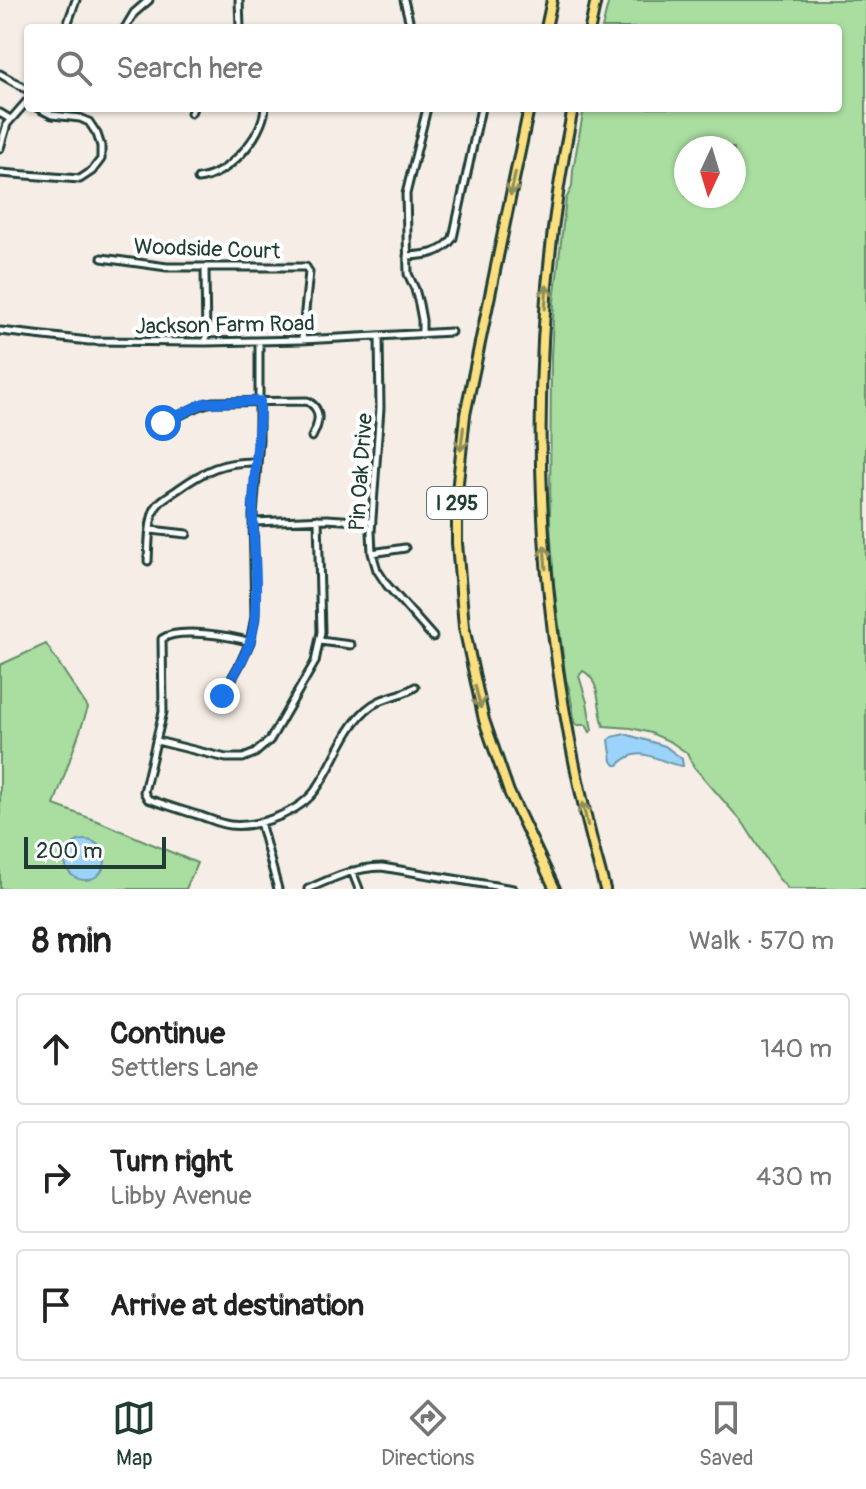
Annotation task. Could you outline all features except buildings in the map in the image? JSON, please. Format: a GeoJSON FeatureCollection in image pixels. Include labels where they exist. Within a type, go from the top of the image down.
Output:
{"type":"FeatureCollection","features":[{"type":"Feature","properties":{"kind":"highway"},"geometry":{"type":"LineString","coordinates":[[547,24],[552,0]]}},
{"type":"Feature","properties":{"kind":"highway"},"geometry":{"type":"LineString","coordinates":[[591,24],[596,0]]}},
{"type":"Feature","properties":{"kind":"highway","name":"I 295"},"geometry":{"type":"LineString","coordinates":[[528,112],[465,415],[457,492],[457,554],[464,627],[484,720],[509,792],[555,889]]}},
{"type":"Feature","properties":{"kind":"highway"},"geometry":{"type":"LineString","coordinates":[[572,112],[556,206],[548,283],[542,360],[540,473],[549,606],[558,672],[585,813],[605,889]]}},
{"type":"Feature","properties":{"kind":"street"},"geometry":{"type":"LineString","coordinates":[[67,24],[76,0]]}},
{"type":"Feature","properties":{"kind":"street"},"geometry":{"type":"LineString","coordinates":[[127,24],[134,13],[149,0]]}},
{"type":"Feature","properties":{"kind":"street"},"geometry":{"type":"LineString","coordinates":[[239,0],[240,24]]}},
{"type":"Feature","properties":{"kind":"street"},"geometry":{"type":"LineString","coordinates":[[404,0],[410,24]]}},
{"type":"Feature","properties":{"kind":"street"},"geometry":{"type":"LineString","coordinates":[[0,74],[24,88]]}},
{"type":"Feature","properties":{"kind":"street"},"geometry":{"type":"LineString","coordinates":[[0,148],[3,125],[24,104]]}},
{"type":"Feature","properties":{"kind":"street"},"geometry":{"type":"LineString","coordinates":[[0,173],[80,179],[92,171],[101,159],[101,146],[89,122],[46,112]]}},
{"type":"Feature","properties":{"kind":"street"},"geometry":{"type":"LineString","coordinates":[[198,179],[222,171],[244,149],[260,130],[264,112]]}},
{"type":"Feature","properties":{"kind":"street"},"geometry":{"type":"LineString","coordinates":[[422,334],[415,289],[408,274],[406,194],[426,112]]}},
{"type":"Feature","properties":{"kind":"street"},"geometry":{"type":"LineString","coordinates":[[407,256],[434,253],[446,248],[453,238],[480,112]]}},
{"type":"Feature","properties":{"kind":"street"},"geometry":{"type":"LineString","coordinates":[[0,113],[10,119]]}},
{"type":"Feature","properties":{"kind":"street","name":"Woodside Court"},"geometry":{"type":"LineString","coordinates":[[102,258],[155,266],[304,267],[309,270],[302,340]]}},
{"type":"Feature","properties":{"kind":"street"},"geometry":{"type":"LineString","coordinates":[[205,268],[206,342]]}},
{"type":"Feature","properties":{"kind":"street","name":"Jackson Farm Road"},"geometry":{"type":"LineString","coordinates":[[0,331],[89,341],[206,342],[451,332]]}},
{"type":"Feature","properties":{"kind":"street","name":"Pin Oak Drive"},"geometry":{"type":"LineString","coordinates":[[379,336],[380,408],[372,553],[377,570],[387,585],[433,637]]}},
{"type":"Feature","properties":{"kind":"street"},"geometry":{"type":"LineString","coordinates":[[222,696],[240,664],[253,631],[259,342]]}},
{"type":"Feature","properties":{"kind":"street"},"geometry":{"type":"LineString","coordinates":[[163,423],[204,403],[307,401],[313,404],[319,419],[312,437]]}},
{"type":"Feature","properties":{"kind":"street"},"geometry":{"type":"LineString","coordinates":[[148,561],[153,518],[158,505],[204,472],[226,464],[257,462]]}},
{"type":"Feature","properties":{"kind":"street"},"geometry":{"type":"LineString","coordinates":[[157,741],[226,758],[243,758],[255,753],[270,740],[315,662],[320,641],[318,519]]}},
{"type":"Feature","properties":{"kind":"street"},"geometry":{"type":"LineString","coordinates":[[254,522],[318,519],[372,522]]}},
{"type":"Feature","properties":{"kind":"street"},"geometry":{"type":"LineString","coordinates":[[151,530],[187,534]]}},
{"type":"Feature","properties":{"kind":"street"},"geometry":{"type":"LineString","coordinates":[[372,553],[405,548]]}},
{"type":"Feature","properties":{"kind":"street"},"geometry":{"type":"LineString","coordinates":[[250,642],[213,634],[169,634],[163,637],[164,697],[144,792],[148,799],[226,824],[260,822],[294,809],[312,795],[356,721],[368,708],[383,698],[415,687]]}},
{"type":"Feature","properties":{"kind":"street"},"geometry":{"type":"LineString","coordinates":[[320,641],[351,645]]}},
{"type":"Feature","properties":{"kind":"street"},"geometry":{"type":"LineString","coordinates":[[260,822],[278,889]]}},
{"type":"Feature","properties":{"kind":"street"},"geometry":{"type":"LineString","coordinates":[[308,889],[369,867],[393,868],[513,889]]}},
{"type":"Feature","properties":{"kind":"street"},"geometry":{"type":"LineString","coordinates":[[352,871],[359,889]]}},
{"type":"Feature","properties":{"kind":"green space"},"geometry":{"type":"Polygon","coordinates":[[[609,0],[866,0],[866,889],[788,889],[744,824],[694,767],[687,753],[651,733],[604,726],[596,687],[583,671],[579,676],[592,730],[590,732],[586,725],[575,723],[566,680],[554,585],[550,522],[554,302],[566,199],[572,187],[583,112],[842,112],[842,24],[603,24],[609,0]]]}},
{"type":"Feature","properties":{"kind":"green space"},"geometry":{"type":"Polygon","coordinates":[[[46,644],[88,708],[54,805],[197,863],[186,889],[0,889],[0,665],[46,644]]]}},
{"type":"Feature","properties":{"kind":"water"},"geometry":{"type":"Polygon","coordinates":[[[625,734],[665,746],[682,759],[683,766],[642,754],[615,765],[609,740],[625,734]]]}},
{"type":"Feature","properties":{"kind":"water"},"geometry":{"type":"Polygon","coordinates":[[[85,840],[99,846],[105,860],[99,874],[85,880],[71,874],[65,860],[71,846],[85,840]]]}},
{"type":"Feature","properties":{"kind":"route"},"geometry":{"type":"LineString","coordinates":[[163,423],[204,403],[260,401],[253,515],[253,631],[222,696]]}}]}
